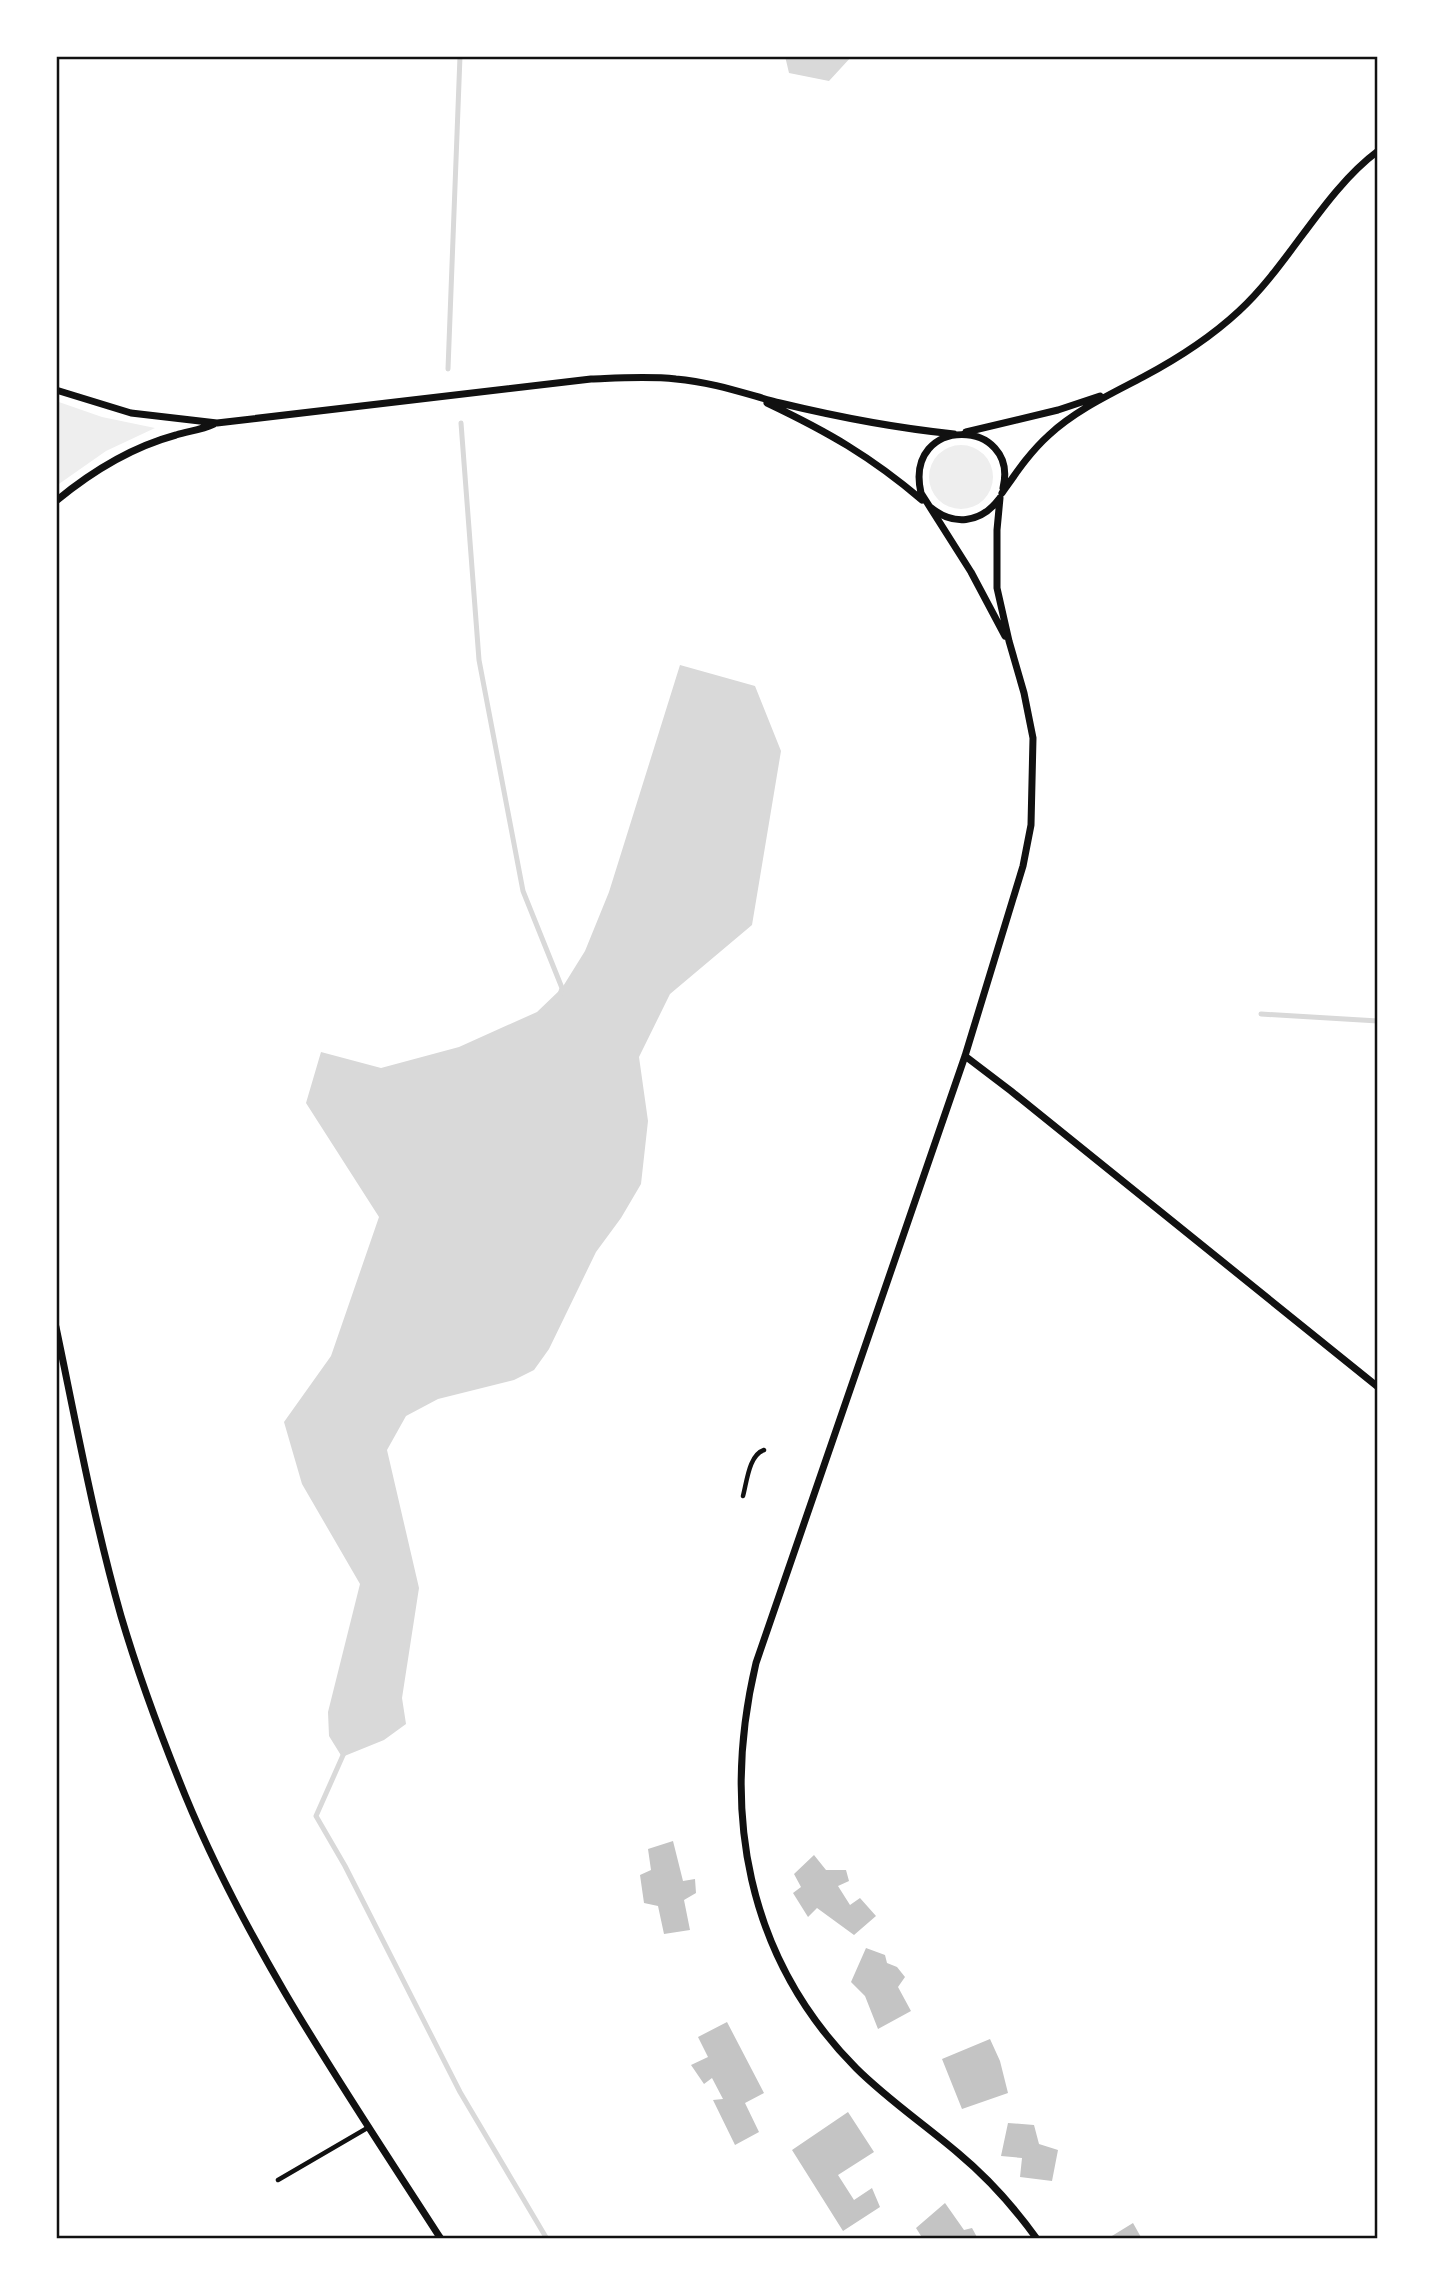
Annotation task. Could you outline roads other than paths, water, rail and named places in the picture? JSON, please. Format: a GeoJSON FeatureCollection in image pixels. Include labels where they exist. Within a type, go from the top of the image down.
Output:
{"type":"FeatureCollection","features":[{"type":"Feature","properties":{"kind":"street"},"geometry":{"type":"LineString","coordinates":[[754,396],[861,452],[928,506],[950,519],[961,521],[984,514],[1049,435],[1111,393],[1179,357],[1239,311],[1261,288],[1346,182],[1378,151]]}},
{"type":"Feature","properties":{"kind":"street"},"geometry":{"type":"LineString","coordinates":[[56,390],[131,413],[217,423],[590,379],[678,379],[720,386],[882,425],[971,434],[982,439],[1000,456],[1004,468],[997,530],[997,575],[1009,641],[1033,738],[1031,825],[1011,910],[965,1056],[755,1663],[745,1707],[740,1755],[740,1806],[746,1856],[757,1903],[775,1950],[826,2035],[857,2068],[990,2182],[1037,2239]]}},
{"type":"Feature","properties":{"kind":"street"},"geometry":{"type":"LineString","coordinates":[[1009,641],[958,551],[920,493],[918,481],[923,456],[931,446],[956,434],[1058,410],[1111,393]]}},
{"type":"Feature","properties":{"kind":"street"},"geometry":{"type":"LineString","coordinates":[[56,501],[104,466],[138,449],[217,423]]}},
{"type":"Feature","properties":{"kind":"street"},"geometry":{"type":"LineString","coordinates":[[965,1056],[1378,1387]]}},
{"type":"Feature","properties":{"kind":"street"},"geometry":{"type":"LineString","coordinates":[[56,1326],[86,1471],[121,1615],[165,1744],[209,1846],[271,1967],[442,2239]]}},
{"type":"Feature","properties":{"kind":"lane"},"geometry":{"type":"LineString","coordinates":[[743,1496],[754,1458],[758,1452],[764,1450]]}},
{"type":"Feature","properties":{"kind":"lane"},"geometry":{"type":"LineString","coordinates":[[278,2180],[369,2126]]}},
{"type":"Feature","properties":{"kind":"waterway"},"geometry":{"type":"LineString","coordinates":[[448,369],[460,56]]}},
{"type":"Feature","properties":{"kind":"waterway"},"geometry":{"type":"LineString","coordinates":[[461,423],[479,660],[523,891],[562,988],[560,995]]}},
{"type":"Feature","properties":{"kind":"waterway"},"geometry":{"type":"LineString","coordinates":[[1261,1014],[1378,1021]]}},
{"type":"Feature","properties":{"kind":"waterway"},"geometry":{"type":"LineString","coordinates":[[344,1753],[316,1816],[345,1866],[460,2092],[547,2239]]}}]}
